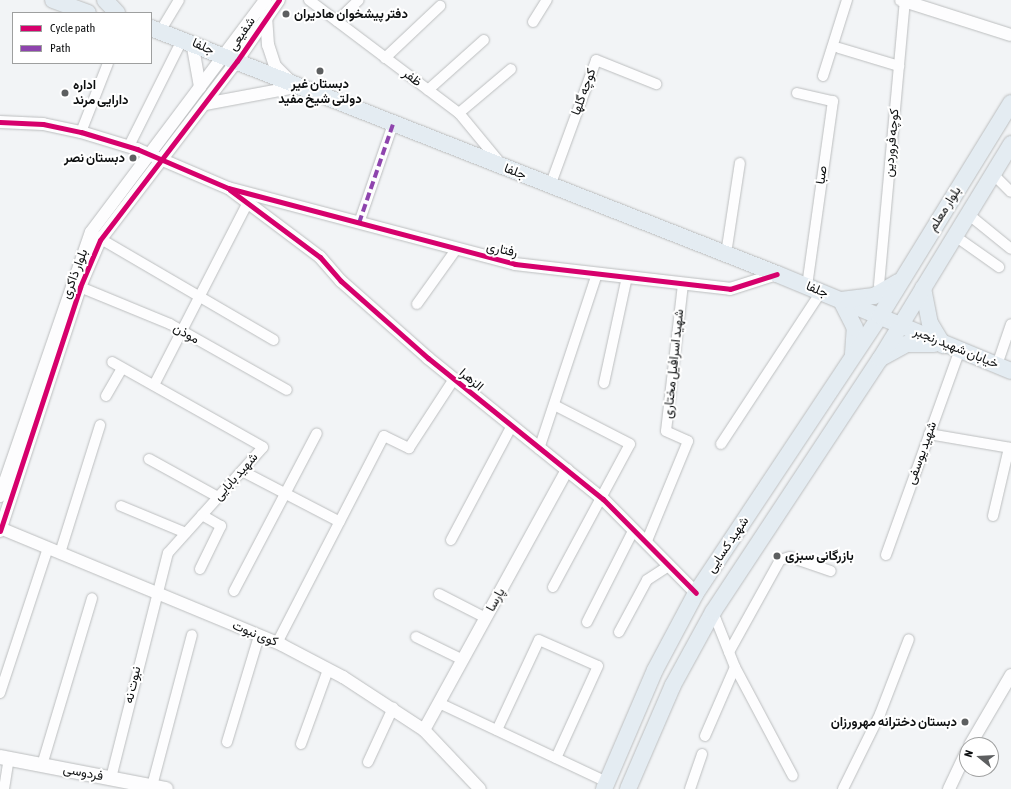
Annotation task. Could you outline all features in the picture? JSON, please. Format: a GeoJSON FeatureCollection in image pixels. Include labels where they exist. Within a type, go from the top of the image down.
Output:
{"type":"FeatureCollection","features":[{"type":"Feature","properties":{"kind":"main road"},"geometry":{"type":"LineString","coordinates":[[53,0],[85,12]]}},
{"type":"Feature","properties":{"kind":"main road"},"geometry":{"type":"LineString","coordinates":[[105,0],[116,12]]}},
{"type":"Feature","properties":{"kind":"main road","name":"جلفا"},"geometry":{"type":"LineString","coordinates":[[156,29],[187,40],[296,87],[778,274],[901,325]]}},
{"type":"Feature","properties":{"kind":"main road","name":"بلوار معلم"},"geometry":{"type":"LineString","coordinates":[[880,316],[1011,103]]}},
{"type":"Feature","properties":{"kind":"main road","name":"بلوار معلم"},"geometry":{"type":"LineString","coordinates":[[901,325],[1011,144]]}},
{"type":"Feature","properties":{"kind":"main road"},"geometry":{"type":"LineString","coordinates":[[853,356],[855,328],[841,300],[874,296],[903,278]]}},
{"type":"Feature","properties":{"kind":"main road"},"geometry":{"type":"LineString","coordinates":[[923,288],[930,323],[943,345]]}},
{"type":"Feature","properties":{"kind":"main road","name":"شهید کسایی"},"geometry":{"type":"LineString","coordinates":[[605,785],[655,670],[696,593],[880,316]]}},
{"type":"Feature","properties":{"kind":"main road","name":"شهید کسایی"},"geometry":{"type":"LineString","coordinates":[[628,789],[673,684],[714,612],[836,428],[901,325]]}},
{"type":"Feature","properties":{"kind":"main road","name":"خیابان شهید رنجبر"},"geometry":{"type":"LineString","coordinates":[[901,325],[959,352],[1004,368]]}},
{"type":"Feature","properties":{"kind":"main road"},"geometry":{"type":"LineString","coordinates":[[880,359],[906,344],[943,345]]}},
{"type":"Feature","properties":{"kind":"main road"},"geometry":{"type":"LineString","coordinates":[[816,411],[832,413],[836,428]]}},
{"type":"Feature","properties":{"kind":"main road","name":"فردوسی"},"geometry":{"type":"LineString","coordinates":[[5,757],[116,782],[161,788]]}},
{"type":"Feature","properties":{"kind":"street"},"geometry":{"type":"LineString","coordinates":[[156,29],[179,0]]}},
{"type":"Feature","properties":{"kind":"street","name":"شفیعی"},"geometry":{"type":"LineString","coordinates":[[230,59],[265,0]]}},
{"type":"Feature","properties":{"kind":"street","name":"شفیعی"},"geometry":{"type":"LineString","coordinates":[[230,59],[279,0]]}},
{"type":"Feature","properties":{"kind":"street","name":"ظفر"},"geometry":{"type":"LineString","coordinates":[[309,0],[459,113],[504,168]]}},
{"type":"Feature","properties":{"kind":"street"},"geometry":{"type":"LineString","coordinates":[[337,21],[359,0]]}},
{"type":"Feature","properties":{"kind":"street"},"geometry":{"type":"LineString","coordinates":[[533,22],[547,0]]}},
{"type":"Feature","properties":{"kind":"street"},"geometry":{"type":"LineString","coordinates":[[823,76],[847,0]]}},
{"type":"Feature","properties":{"kind":"street"},"geometry":{"type":"LineString","coordinates":[[903,1],[1011,35]]}},
{"type":"Feature","properties":{"kind":"street","name":"کوچه فروردین"},"geometry":{"type":"LineString","coordinates":[[879,285],[899,66],[903,1]]}},
{"type":"Feature","properties":{"kind":"street"},"geometry":{"type":"LineString","coordinates":[[385,58],[440,6]]}},
{"type":"Feature","properties":{"kind":"street"},"geometry":{"type":"LineString","coordinates":[[266,17],[268,45],[275,66],[296,87]]}},
{"type":"Feature","properties":{"kind":"street"},"geometry":{"type":"LineString","coordinates":[[187,40],[200,87]]}},
{"type":"Feature","properties":{"kind":"street"},"geometry":{"type":"LineString","coordinates":[[129,146],[187,40]]}},
{"type":"Feature","properties":{"kind":"street"},"geometry":{"type":"LineString","coordinates":[[428,90],[484,40]]}},
{"type":"Feature","properties":{"kind":"street"},"geometry":{"type":"LineString","coordinates":[[839,48],[899,66]]}},
{"type":"Feature","properties":{"kind":"street","name":"بلوار ذاکری"},"geometry":{"type":"LineString","coordinates":[[0,496],[90,232],[200,87],[230,59]]}},
{"type":"Feature","properties":{"kind":"street","name":"بلوار ذاکری"},"geometry":{"type":"LineString","coordinates":[[0,529],[80,287],[100,240],[205,104],[230,59]]}},
{"type":"Feature","properties":{"kind":"street","name":"کوچه گلها"},"geometry":{"type":"LineString","coordinates":[[550,186],[596,60],[656,84]]}},
{"type":"Feature","properties":{"kind":"street"},"geometry":{"type":"LineString","coordinates":[[82,132],[108,64]]}},
{"type":"Feature","properties":{"kind":"street"},"geometry":{"type":"LineString","coordinates":[[459,113],[511,69]]}},
{"type":"Feature","properties":{"kind":"street"},"geometry":{"type":"LineString","coordinates":[[205,104],[296,87]]}},
{"type":"Feature","properties":{"kind":"street","name":"صبا"},"geometry":{"type":"LineString","coordinates":[[797,93],[833,101],[814,289]]}},
{"type":"Feature","properties":{"kind":"street"},"geometry":{"type":"LineString","coordinates":[[0,122],[43,124],[82,132],[129,146],[228,188]]}},
{"type":"Feature","properties":{"kind":"street"},"geometry":{"type":"LineString","coordinates":[[359,223],[393,124]]}},
{"type":"Feature","properties":{"kind":"street"},"geometry":{"type":"LineString","coordinates":[[726,254],[740,163]]}},
{"type":"Feature","properties":{"kind":"street"},"geometry":{"type":"LineString","coordinates":[[993,174],[1011,192]]}},
{"type":"Feature","properties":{"kind":"street","name":"رفتاری"},"geometry":{"type":"LineString","coordinates":[[228,188],[359,223],[454,251],[515,264],[730,288],[778,274]]}},
{"type":"Feature","properties":{"kind":"street","name":"الزهرا"},"geometry":{"type":"LineString","coordinates":[[228,188],[247,204],[320,257],[341,281],[454,379],[539,449],[603,498],[633,531],[670,565],[696,593]]}},
{"type":"Feature","properties":{"kind":"street"},"geometry":{"type":"LineString","coordinates":[[154,385],[247,204]]}},
{"type":"Feature","properties":{"kind":"street"},"geometry":{"type":"LineString","coordinates":[[968,214],[1011,249]]}},
{"type":"Feature","properties":{"kind":"street"},"geometry":{"type":"LineString","coordinates":[[90,232],[100,240],[274,340]]}},
{"type":"Feature","properties":{"kind":"street"},"geometry":{"type":"LineString","coordinates":[[955,236],[999,267]]}},
{"type":"Feature","properties":{"kind":"street"},"geometry":{"type":"LineString","coordinates":[[417,304],[454,251]]}},
{"type":"Feature","properties":{"kind":"street"},"geometry":{"type":"LineString","coordinates":[[539,449],[597,274]]}},
{"type":"Feature","properties":{"kind":"street"},"geometry":{"type":"LineString","coordinates":[[604,383],[627,277]]}},
{"type":"Feature","properties":{"kind":"street","name":"شهید اسرافیل مختاری"},"geometry":{"type":"LineString","coordinates":[[646,543],[688,441],[666,431],[683,283]]}},
{"type":"Feature","properties":{"kind":"street","name":"موذن"},"geometry":{"type":"LineString","coordinates":[[80,287],[181,330],[287,390]]}},
{"type":"Feature","properties":{"kind":"street"},"geometry":{"type":"LineString","coordinates":[[721,444],[814,289]]}},
{"type":"Feature","properties":{"kind":"street"},"geometry":{"type":"LineString","coordinates":[[1004,368],[1011,324]]}},
{"type":"Feature","properties":{"kind":"street","name":"شهید یوسفی"},"geometry":{"type":"LineString","coordinates":[[886,555],[959,352]]}},
{"type":"Feature","properties":{"kind":"street","name":"شهید بابایی"},"geometry":{"type":"LineString","coordinates":[[112,362],[263,447],[168,553],[155,592]]}},
{"type":"Feature","properties":{"kind":"street"},"geometry":{"type":"LineString","coordinates":[[106,396],[122,368]]}},
{"type":"Feature","properties":{"kind":"street"},"geometry":{"type":"LineString","coordinates":[[277,643],[384,436],[409,448],[454,379]]}},
{"type":"Feature","properties":{"kind":"street"},"geometry":{"type":"LineString","coordinates":[[553,586],[603,498],[630,444],[554,405]]}},
{"type":"Feature","properties":{"kind":"street"},"geometry":{"type":"LineString","coordinates":[[60,553],[100,425]]}},
{"type":"Feature","properties":{"kind":"street"},"geometry":{"type":"LineString","coordinates":[[451,540],[512,427]]}},
{"type":"Feature","properties":{"kind":"street"},"geometry":{"type":"LineString","coordinates":[[234,591],[317,433]]}},
{"type":"Feature","properties":{"kind":"street"},"geometry":{"type":"LineString","coordinates":[[929,434],[1010,448],[993,516]]}},
{"type":"Feature","properties":{"kind":"street"},"geometry":{"type":"LineString","coordinates":[[149,459],[218,497]]}},
{"type":"Feature","properties":{"kind":"street","name":"پارسا"},"geometry":{"type":"LineString","coordinates":[[424,730],[567,470]]}},
{"type":"Feature","properties":{"kind":"street"},"geometry":{"type":"LineString","coordinates":[[242,471],[340,522]]}},
{"type":"Feature","properties":{"kind":"street"},"geometry":{"type":"LineString","coordinates":[[121,506],[186,533]]}},
{"type":"Feature","properties":{"kind":"street"},"geometry":{"type":"LineString","coordinates":[[200,569],[221,526],[202,515]]}},
{"type":"Feature","properties":{"kind":"street","name":"کوی نبوت"},"geometry":{"type":"LineString","coordinates":[[0,529],[277,643],[328,670],[393,708],[424,730],[480,789]]}},
{"type":"Feature","properties":{"kind":"street"},"geometry":{"type":"LineString","coordinates":[[587,622],[633,531]]}},
{"type":"Feature","properties":{"kind":"street"},"geometry":{"type":"LineString","coordinates":[[0,693],[48,548]]}},
{"type":"Feature","properties":{"kind":"street"},"geometry":{"type":"LineString","coordinates":[[729,652],[780,560],[790,557],[830,571]]}},
{"type":"Feature","properties":{"kind":"street"},"geometry":{"type":"LineString","coordinates":[[619,632],[647,580],[670,565]]}},
{"type":"Feature","properties":{"kind":"street","name":"نبوت نه"},"geometry":{"type":"LineString","coordinates":[[116,782],[155,592]]}},
{"type":"Feature","properties":{"kind":"street"},"geometry":{"type":"LineString","coordinates":[[438,594],[486,618]]}},
{"type":"Feature","properties":{"kind":"street"},"geometry":{"type":"LineString","coordinates":[[42,765],[92,598]]}},
{"type":"Feature","properties":{"kind":"street"},"geometry":{"type":"LineString","coordinates":[[714,612],[735,667],[793,776]]}},
{"type":"Feature","properties":{"kind":"street"},"geometry":{"type":"LineString","coordinates":[[161,788],[192,635]]}},
{"type":"Feature","properties":{"kind":"street"},"geometry":{"type":"LineString","coordinates":[[227,742],[260,636]]}},
{"type":"Feature","properties":{"kind":"street"},"geometry":{"type":"LineString","coordinates":[[416,637],[463,660]]}},
{"type":"Feature","properties":{"kind":"street"},"geometry":{"type":"LineString","coordinates":[[843,789],[880,714],[909,639]]}},
{"type":"Feature","properties":{"kind":"street"},"geometry":{"type":"LineString","coordinates":[[497,730],[539,640],[598,666],[556,758]]}},
{"type":"Feature","properties":{"kind":"street"},"geometry":{"type":"LineString","coordinates":[[705,736],[735,667]]}},
{"type":"Feature","properties":{"kind":"street"},"geometry":{"type":"LineString","coordinates":[[300,744],[328,670]]}},
{"type":"Feature","properties":{"kind":"street"},"geometry":{"type":"LineString","coordinates":[[975,737],[1011,675]]}},
{"type":"Feature","properties":{"kind":"street"},"geometry":{"type":"LineString","coordinates":[[439,703],[556,758],[605,785]]}},
{"type":"Feature","properties":{"kind":"street"},"geometry":{"type":"LineString","coordinates":[[368,762],[393,708]]}},
{"type":"Feature","properties":{"kind":"street"},"geometry":{"type":"LineString","coordinates":[[690,789],[702,754]]}},
{"type":"Feature","properties":{"kind":"street"},"geometry":{"type":"LineString","coordinates":[[4,789],[5,757]]}},
{"type":"Feature","properties":{"kind":"street"},"geometry":{"type":"LineString","coordinates":[[949,789],[959,768]]}},
{"type":"Feature","properties":{"kind":"marked path"},"geometry":{"type":"LineString","coordinates":[[359,223],[393,124]]}},
{"type":"Feature","properties":{"kind":"cycle path"},"geometry":{"type":"LineString","coordinates":[[0,531],[80,287],[100,240],[237,61],[279,0]]}},
{"type":"Feature","properties":{"kind":"cycle path"},"geometry":{"type":"LineString","coordinates":[[0,122],[43,124],[81,132],[137,149],[228,188],[515,264],[730,289],[777,274]]}},
{"type":"Feature","properties":{"kind":"cycle path"},"geometry":{"type":"LineString","coordinates":[[230,190],[320,257],[341,281],[428,358],[603,499],[696,593]]}},
{"type":"Feature","properties":{"kind":"place","name":"دفتر پیشخوان هادیران"},"geometry":{"type":"Point","coordinates":[286,14]}},
{"type":"Feature","properties":{"kind":"place","name":"دبستان غیر دولتی شیخ مفید"},"geometry":{"type":"Point","coordinates":[320,71]}},
{"type":"Feature","properties":{"kind":"place","name":"اداره دارایی مرند"},"geometry":{"type":"Point","coordinates":[65,93]}},
{"type":"Feature","properties":{"kind":"place","name":"دبستان نصر"},"geometry":{"type":"Point","coordinates":[133,158]}},
{"type":"Feature","properties":{"kind":"place","name":"بازرگانی سبزی"},"geometry":{"type":"Point","coordinates":[777,556]}},
{"type":"Feature","properties":{"kind":"place","name":"دبستان دخترانه مهرورزان"},"geometry":{"type":"Point","coordinates":[965,722]}}]}
